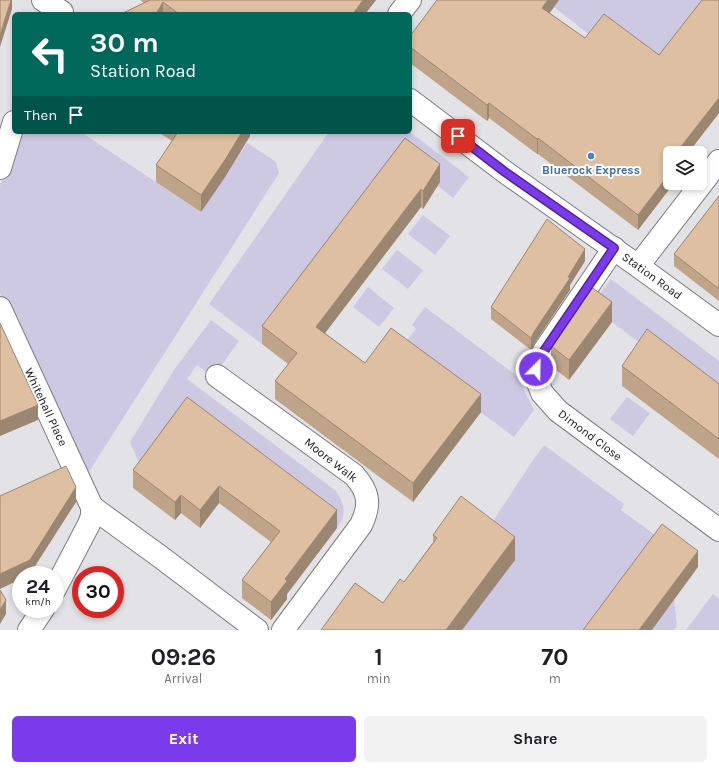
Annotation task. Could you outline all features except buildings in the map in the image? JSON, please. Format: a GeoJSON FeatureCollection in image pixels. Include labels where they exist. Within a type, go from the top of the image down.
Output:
{"type":"FeatureCollection","features":[{"type":"Feature","properties":{"kind":"street"},"geometry":{"type":"LineString","coordinates":[[43,0],[61,12]]}},
{"type":"Feature","properties":{"kind":"street"},"geometry":{"type":"LineString","coordinates":[[401,12],[410,0]]}},
{"type":"Feature","properties":{"kind":"street","name":"Station Road"},"geometry":{"type":"LineString","coordinates":[[412,102],[505,172],[719,324]]}},
{"type":"Feature","properties":{"kind":"street"},"geometry":{"type":"LineString","coordinates":[[0,168],[12,129]]}},
{"type":"Feature","properties":{"kind":"street"},"geometry":{"type":"LineString","coordinates":[[638,266],[719,161]]}},
{"type":"Feature","properties":{"kind":"street","name":"Dimond Close"},"geometry":{"type":"LineString","coordinates":[[614,248],[544,351],[536,369],[542,393],[558,411],[719,530]]}},
{"type":"Feature","properties":{"kind":"street","name":"Whitehall Place"},"geometry":{"type":"LineString","coordinates":[[0,308],[92,507]]}},
{"type":"Feature","properties":{"kind":"street","name":"Moore Walk"},"geometry":{"type":"LineString","coordinates":[[216,376],[354,475],[366,492],[366,514],[361,525],[283,630]]}},
{"type":"Feature","properties":{"kind":"street"},"geometry":{"type":"LineString","coordinates":[[64,572],[89,524],[92,516],[92,507]]}},
{"type":"Feature","properties":{"kind":"street"},"geometry":{"type":"LineString","coordinates":[[92,507],[257,630]]}},
{"type":"Feature","properties":{"kind":"street"},"geometry":{"type":"LineString","coordinates":[[29,630],[36,618]]}},
{"type":"Feature","properties":{"kind":"shaded area"},"geometry":{"type":"Polygon","coordinates":[[[559,0],[713,0],[666,62],[596,40],[554,7],[559,0]]]}},
{"type":"Feature","properties":{"kind":"shaded area"},"geometry":{"type":"Polygon","coordinates":[[[15,134],[84,134],[201,212],[247,143],[276,162],[279,173],[85,478],[0,293],[0,186],[15,134]]]}},
{"type":"Feature","properties":{"kind":"shaded area"},"geometry":{"type":"Polygon","coordinates":[[[328,134],[412,134],[469,177],[453,198],[438,186],[440,182],[405,156],[262,344],[209,304],[328,134]]]}},
{"type":"Feature","properties":{"kind":"shaded area"},"geometry":{"type":"Polygon","coordinates":[[[423,215],[450,236],[435,255],[408,234],[423,215]]]}},
{"type":"Feature","properties":{"kind":"shaded area"},"geometry":{"type":"Polygon","coordinates":[[[397,250],[423,270],[408,289],[382,269],[397,250]]]}},
{"type":"Feature","properties":{"kind":"shaded area"},"geometry":{"type":"Polygon","coordinates":[[[611,279],[719,361],[719,403],[591,306],[611,279]]]}},
{"type":"Feature","properties":{"kind":"shaded area"},"geometry":{"type":"Polygon","coordinates":[[[368,287],[394,308],[379,327],[353,307],[368,287]]]}},
{"type":"Feature","properties":{"kind":"shaded area"},"geometry":{"type":"Polygon","coordinates":[[[425,307],[517,376],[534,410],[514,437],[399,351],[416,329],[412,325],[425,307]]]}},
{"type":"Feature","properties":{"kind":"shaded area"},"geometry":{"type":"Polygon","coordinates":[[[211,320],[239,341],[213,377],[197,365],[187,379],[336,491],[344,510],[337,528],[188,415],[142,469],[130,442],[174,370],[211,320]]]}},
{"type":"Feature","properties":{"kind":"shaded area"},"geometry":{"type":"Polygon","coordinates":[[[627,397],[650,413],[633,436],[610,419],[627,397]]]}},
{"type":"Feature","properties":{"kind":"shaded area"},"geometry":{"type":"Polygon","coordinates":[[[544,445],[624,504],[621,510],[662,540],[595,630],[462,630],[484,535],[544,445]]]}},
{"type":"Feature","properties":{"kind":"shaded area"},"geometry":{"type":"Polygon","coordinates":[[[713,594],[719,599],[719,630],[686,630],[713,594]]]}},
{"type":"Feature","properties":{"kind":"shaded area"},"geometry":{"type":"Polygon","coordinates":[[[674,600],[677,626],[674,630],[652,630],[674,600]]]}},
{"type":"Feature","properties":{"kind":"place","name":"Bluerock Express"},"geometry":{"type":"Point","coordinates":[591,156]}},
{"type":"Feature","properties":{"kind":"route"},"geometry":{"type":"LineString","coordinates":[[458,136],[505,172],[614,248],[544,351],[536,369]]}}]}
